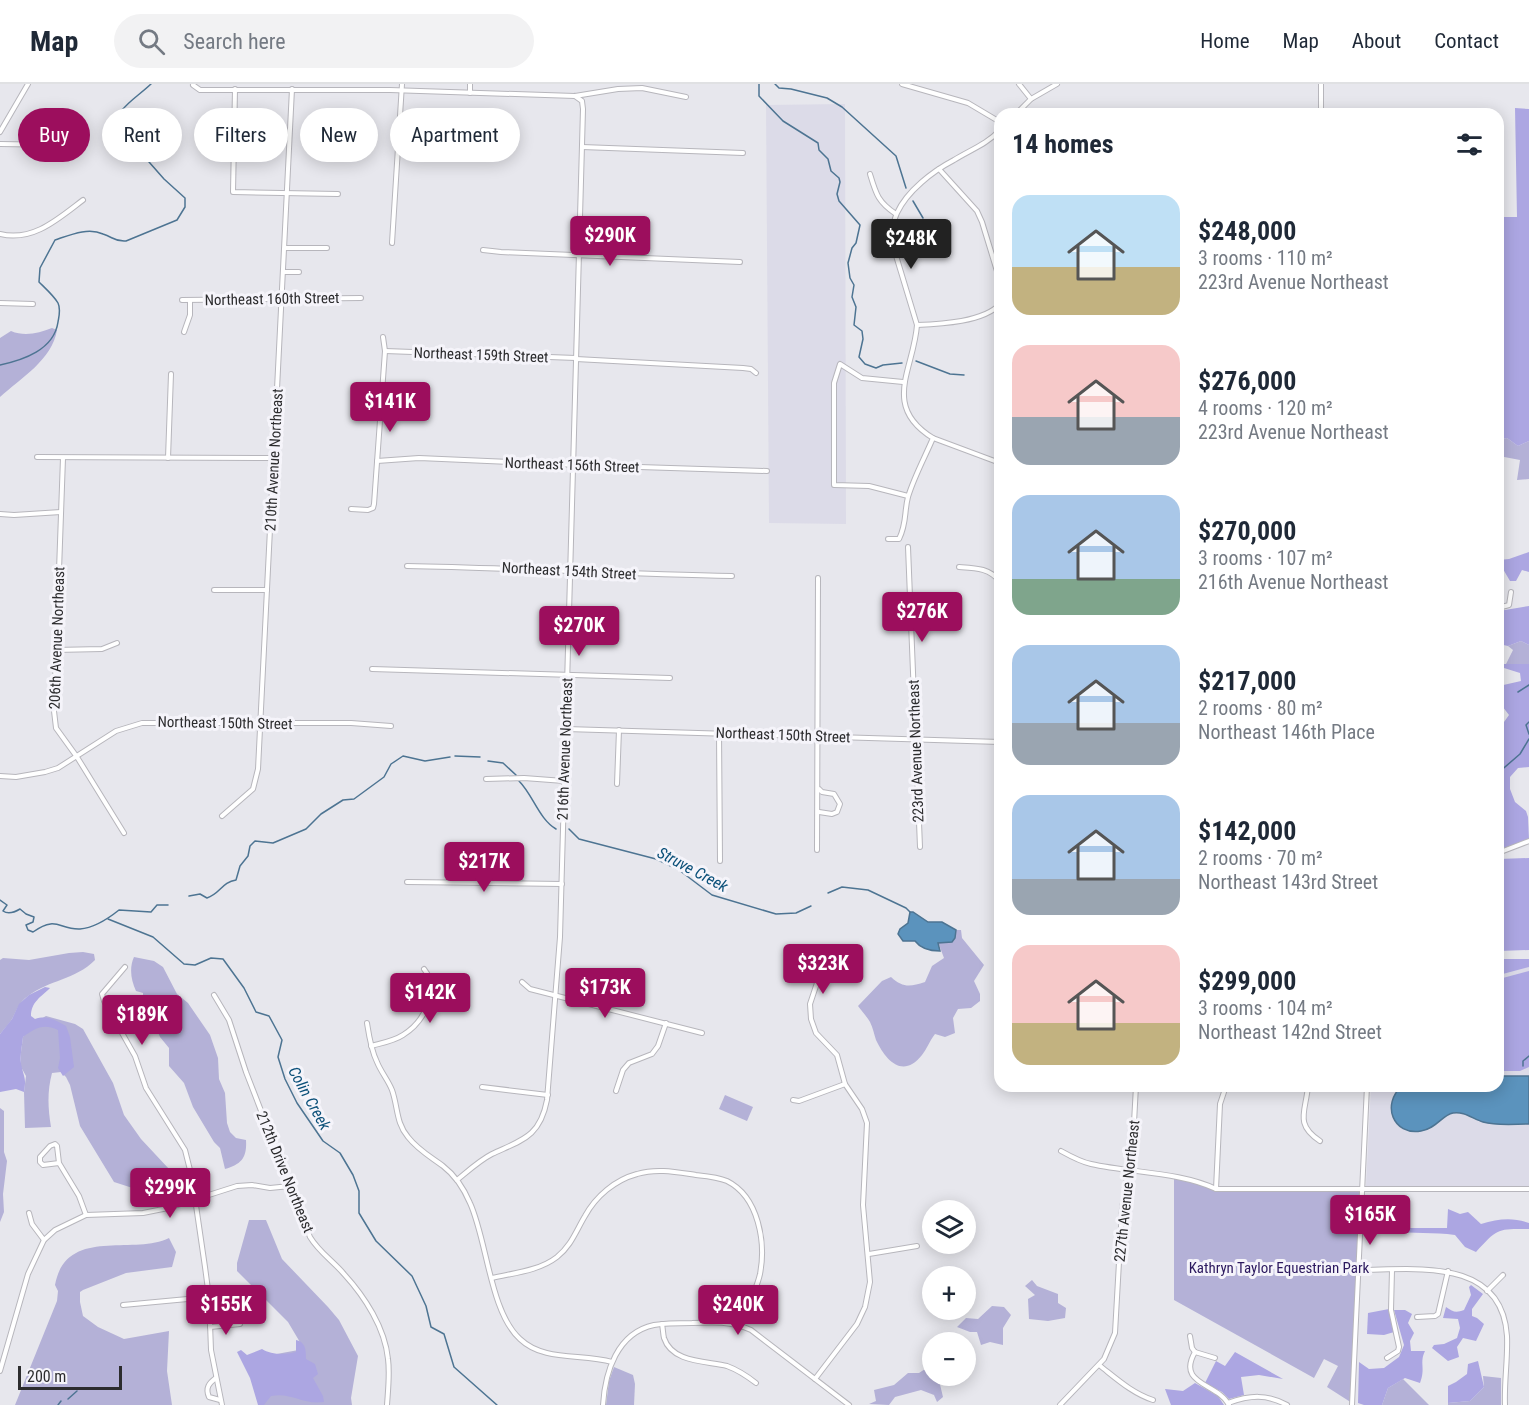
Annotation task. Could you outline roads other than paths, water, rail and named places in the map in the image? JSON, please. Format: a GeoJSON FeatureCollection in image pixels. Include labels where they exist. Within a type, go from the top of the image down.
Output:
{"type":"FeatureCollection","features":[{"type":"Feature","properties":{"kind":"street"},"geometry":{"type":"LineString","coordinates":[[0,132],[28,84]]}},
{"type":"Feature","properties":{"kind":"street"},"geometry":{"type":"LineString","coordinates":[[392,243],[402,84]]}},
{"type":"Feature","properties":{"kind":"street"},"geometry":{"type":"LineString","coordinates":[[470,84],[470,93]]}},
{"type":"Feature","properties":{"kind":"street"},"geometry":{"type":"LineString","coordinates":[[902,84],[968,103],[994,118]]}},
{"type":"Feature","properties":{"kind":"street"},"geometry":{"type":"LineString","coordinates":[[1019,84],[1031,99]]}},
{"type":"Feature","properties":{"kind":"street"},"geometry":{"type":"LineString","coordinates":[[1022,108],[1031,99],[1057,84]]}},
{"type":"Feature","properties":{"kind":"street"},"geometry":{"type":"LineString","coordinates":[[1321,84],[1322,108]]}},
{"type":"Feature","properties":{"kind":"street"},"geometry":{"type":"LineString","coordinates":[[193,85],[200,90],[402,90],[575,96],[618,88],[642,88],[686,98]]}},
{"type":"Feature","properties":{"kind":"street"},"geometry":{"type":"LineString","coordinates":[[235,89],[233,192],[338,194]]}},
{"type":"Feature","properties":{"kind":"street","name":"210th Avenue Northeast"},"geometry":{"type":"LineString","coordinates":[[222,816],[253,789],[259,762],[292,89]]}},
{"type":"Feature","properties":{"kind":"street","name":"216th Avenue Northeast"},"geometry":{"type":"LineString","coordinates":[[457,1180],[487,1157],[512,1147],[529,1136],[541,1120],[548,1095],[562,884],[571,571],[583,104],[575,96]]}},
{"type":"Feature","properties":{"kind":"street"},"geometry":{"type":"LineString","coordinates":[[994,136],[939,169],[909,196],[896,214],[893,228],[894,249],[917,325],[916,337],[903,382],[904,396],[910,415],[924,432],[933,438],[994,461]]}},
{"type":"Feature","properties":{"kind":"street"},"geometry":{"type":"LineString","coordinates":[[0,144],[18,144]]}},
{"type":"Feature","properties":{"kind":"street"},"geometry":{"type":"LineString","coordinates":[[582,147],[743,153]]}},
{"type":"Feature","properties":{"kind":"street"},"geometry":{"type":"LineString","coordinates":[[939,169],[977,211],[994,261]]}},
{"type":"Feature","properties":{"kind":"street"},"geometry":{"type":"LineString","coordinates":[[870,174],[877,197],[896,214]]}},
{"type":"Feature","properties":{"kind":"street"},"geometry":{"type":"LineString","coordinates":[[0,234],[23,237],[51,223],[83,200]]}},
{"type":"Feature","properties":{"kind":"street"},"geometry":{"type":"LineString","coordinates":[[285,248],[327,248]]}},
{"type":"Feature","properties":{"kind":"street"},"geometry":{"type":"LineString","coordinates":[[483,250],[740,262]]}},
{"type":"Feature","properties":{"kind":"street"},"geometry":{"type":"LineString","coordinates":[[284,272],[298,272]]}},
{"type":"Feature","properties":{"kind":"street","name":"Northeast 160th Street"},"geometry":{"type":"LineString","coordinates":[[182,300],[361,298]]}},
{"type":"Feature","properties":{"kind":"street"},"geometry":{"type":"LineString","coordinates":[[184,332],[190,315],[190,300]]}},
{"type":"Feature","properties":{"kind":"street"},"geometry":{"type":"LineString","coordinates":[[0,303],[33,304]]}},
{"type":"Feature","properties":{"kind":"street"},"geometry":{"type":"LineString","coordinates":[[917,325],[964,320],[994,309]]}},
{"type":"Feature","properties":{"kind":"street"},"geometry":{"type":"LineString","coordinates":[[351,509],[373,508],[385,351],[383,337]]}},
{"type":"Feature","properties":{"kind":"street","name":"Northeast 159th Street"},"geometry":{"type":"LineString","coordinates":[[385,351],[743,368],[756,373]]}},
{"type":"Feature","properties":{"kind":"street"},"geometry":{"type":"LineString","coordinates":[[903,382],[862,378],[840,364],[834,383],[834,485],[869,486],[909,496]]}},
{"type":"Feature","properties":{"kind":"street"},"geometry":{"type":"LineString","coordinates":[[168,458],[171,374]]}},
{"type":"Feature","properties":{"kind":"street"},"geometry":{"type":"LineString","coordinates":[[888,539],[899,539],[902,533],[906,522],[909,496],[933,438]]}},
{"type":"Feature","properties":{"kind":"street"},"geometry":{"type":"LineString","coordinates":[[37,457],[273,458]]}},
{"type":"Feature","properties":{"kind":"street","name":"206th Avenue Northeast"},"geometry":{"type":"LineString","coordinates":[[63,458],[55,650],[56,728],[77,757],[124,833]]}},
{"type":"Feature","properties":{"kind":"street","name":"Northeast 156th Street"},"geometry":{"type":"LineString","coordinates":[[378,461],[419,458],[768,471]]}},
{"type":"Feature","properties":{"kind":"street"},"geometry":{"type":"LineString","coordinates":[[0,514],[61,512]]}},
{"type":"Feature","properties":{"kind":"street","name":"223rd Avenue Northeast"},"geometry":{"type":"LineString","coordinates":[[908,547],[920,847]]}},
{"type":"Feature","properties":{"kind":"street","name":"Northeast 154th Street"},"geometry":{"type":"LineString","coordinates":[[406,566],[732,576]]}},
{"type":"Feature","properties":{"kind":"street"},"geometry":{"type":"LineString","coordinates":[[959,567],[979,568],[994,576]]}},
{"type":"Feature","properties":{"kind":"street"},"geometry":{"type":"LineString","coordinates":[[817,850],[819,812],[818,578]]}},
{"type":"Feature","properties":{"kind":"street"},"geometry":{"type":"LineString","coordinates":[[214,591],[267,590]]}},
{"type":"Feature","properties":{"kind":"street"},"geometry":{"type":"LineString","coordinates":[[1504,606],[1509,605],[1511,592]]}},
{"type":"Feature","properties":{"kind":"street"},"geometry":{"type":"LineString","coordinates":[[55,650],[102,649],[117,643]]}},
{"type":"Feature","properties":{"kind":"street"},"geometry":{"type":"LineString","coordinates":[[372,669],[670,678]]}},
{"type":"Feature","properties":{"kind":"street","name":"Northeast 150th Street"},"geometry":{"type":"LineString","coordinates":[[0,776],[16,777],[45,772],[77,757],[116,731],[142,723],[351,723],[391,726]]}},
{"type":"Feature","properties":{"kind":"street","name":"Northeast 150th Street"},"geometry":{"type":"LineString","coordinates":[[566,729],[994,742]]}},
{"type":"Feature","properties":{"kind":"street"},"geometry":{"type":"LineString","coordinates":[[617,784],[619,730]]}},
{"type":"Feature","properties":{"kind":"street"},"geometry":{"type":"LineString","coordinates":[[719,732],[720,861]]}},
{"type":"Feature","properties":{"kind":"street"},"geometry":{"type":"LineString","coordinates":[[486,779],[524,778],[564,781]]}},
{"type":"Feature","properties":{"kind":"street"},"geometry":{"type":"LineString","coordinates":[[818,788],[822,792],[834,794],[840,804],[837,812],[832,814],[819,812]]}},
{"type":"Feature","properties":{"kind":"street"},"geometry":{"type":"LineString","coordinates":[[1504,851],[1529,841]]}},
{"type":"Feature","properties":{"kind":"street"},"geometry":{"type":"LineString","coordinates":[[407,882],[562,884]]}},
{"type":"Feature","properties":{"kind":"street"},"geometry":{"type":"LineString","coordinates":[[815,1379],[848,1338],[865,1307],[870,1282],[863,1205],[867,1124],[862,1109],[845,1084],[837,1055],[822,1040],[813,1026],[809,1013],[811,996],[819,977],[820,955]]}},
{"type":"Feature","properties":{"kind":"street"},"geometry":{"type":"LineString","coordinates":[[125,967],[102,994],[135,1056],[146,1088],[185,1150],[195,1200],[208,1297],[211,1350],[221,1403]]}},
{"type":"Feature","properties":{"kind":"street"},"geometry":{"type":"LineString","coordinates":[[371,1046],[394,1040],[417,1024],[430,995],[431,982],[424,969]]}},
{"type":"Feature","properties":{"kind":"street"},"geometry":{"type":"LineString","coordinates":[[522,982],[530,989],[702,1033]]}},
{"type":"Feature","properties":{"kind":"street","name":"212th Drive Northeast"},"geometry":{"type":"LineString","coordinates":[[214,995],[230,1020],[246,1072],[310,1237],[323,1254],[344,1274],[361,1297],[374,1316],[384,1339],[388,1359],[387,1405]]}},
{"type":"Feature","properties":{"kind":"street"},"geometry":{"type":"LineString","coordinates":[[366,1023],[377,1063],[392,1088],[398,1118],[406,1135],[414,1145],[457,1180],[471,1204],[502,1310],[514,1333],[531,1348],[545,1353],[596,1358],[612,1362]]}},
{"type":"Feature","properties":{"kind":"street"},"geometry":{"type":"LineString","coordinates":[[616,1091],[623,1071],[629,1064],[652,1054],[658,1046],[666,1023]]}},
{"type":"Feature","properties":{"kind":"street"},"geometry":{"type":"LineString","coordinates":[[793,1100],[799,1101],[845,1084]]}},
{"type":"Feature","properties":{"kind":"street"},"geometry":{"type":"LineString","coordinates":[[482,1087],[548,1095]]}},
{"type":"Feature","properties":{"kind":"street","name":"227th Avenue Northeast"},"geometry":{"type":"LineString","coordinates":[[1100,1365],[1108,1353],[1114,1333],[1122,1209],[1133,1142],[1136,1092]]}},
{"type":"Feature","properties":{"kind":"street"},"geometry":{"type":"LineString","coordinates":[[1216,1190],[1220,1104],[1224,1092]]}},
{"type":"Feature","properties":{"kind":"street"},"geometry":{"type":"LineString","coordinates":[[1307,1092],[1302,1112],[1303,1120],[1311,1135],[1320,1141]]}},
{"type":"Feature","properties":{"kind":"street"},"geometry":{"type":"LineString","coordinates":[[1352,1405],[1367,1092]]}},
{"type":"Feature","properties":{"kind":"street"},"geometry":{"type":"LineString","coordinates":[[59,1163],[43,1165],[40,1158],[50,1146],[55,1144],[59,1163],[79,1196],[86,1215]]}},
{"type":"Feature","properties":{"kind":"street"},"geometry":{"type":"LineString","coordinates":[[1061,1151],[1088,1164],[1189,1179],[1216,1190],[1529,1189]]}},
{"type":"Feature","properties":{"kind":"street"},"geometry":{"type":"LineString","coordinates":[[492,1278],[539,1266],[556,1258],[569,1244],[585,1216],[601,1195],[626,1178],[663,1170],[722,1179],[739,1189],[750,1203],[760,1230],[762,1260],[756,1287],[739,1325]]}},
{"type":"Feature","properties":{"kind":"street"},"geometry":{"type":"LineString","coordinates":[[0,1371],[28,1274],[44,1240],[55,1230],[86,1215],[143,1213],[195,1200],[237,1186],[252,1185],[270,1188],[290,1186]]}},
{"type":"Feature","properties":{"kind":"street"},"geometry":{"type":"LineString","coordinates":[[29,1214],[32,1224],[44,1240]]}},
{"type":"Feature","properties":{"kind":"street"},"geometry":{"type":"LineString","coordinates":[[869,1254],[917,1246]]}},
{"type":"Feature","properties":{"kind":"street"},"geometry":{"type":"LineString","coordinates":[[1359,1270],[1448,1271],[1474,1281],[1487,1290],[1500,1308],[1507,1336],[1505,1405]]}},
{"type":"Feature","properties":{"kind":"street"},"geometry":{"type":"LineString","coordinates":[[1387,1358],[1398,1351],[1399,1347],[1391,1310],[1392,1270]]}},
{"type":"Feature","properties":{"kind":"street"},"geometry":{"type":"LineString","coordinates":[[1418,1317],[1438,1314],[1448,1271]]}},
{"type":"Feature","properties":{"kind":"street"},"geometry":{"type":"LineString","coordinates":[[1487,1290],[1503,1275]]}},
{"type":"Feature","properties":{"kind":"street"},"geometry":{"type":"LineString","coordinates":[[123,1305],[208,1297]]}},
{"type":"Feature","properties":{"kind":"street"},"geometry":{"type":"LineString","coordinates":[[603,1405],[605,1382],[612,1362],[617,1351],[629,1338],[647,1327],[708,1322],[739,1325],[757,1334],[842,1403],[849,1405]]}},
{"type":"Feature","properties":{"kind":"street"},"geometry":{"type":"LineString","coordinates":[[210,1327],[240,1324]]}},
{"type":"Feature","properties":{"kind":"street"},"geometry":{"type":"LineString","coordinates":[[662,1324],[664,1339],[674,1352],[690,1359],[729,1367],[745,1374],[756,1383]]}},
{"type":"Feature","properties":{"kind":"street"},"geometry":{"type":"LineString","coordinates":[[1190,1336],[1195,1352],[1215,1358]]}},
{"type":"Feature","properties":{"kind":"street"},"geometry":{"type":"LineString","coordinates":[[1195,1352],[1190,1366],[1191,1375],[1199,1383],[1216,1390],[1229,1404],[1242,1398],[1258,1396],[1275,1399],[1287,1405]]}},
{"type":"Feature","properties":{"kind":"street"},"geometry":{"type":"LineString","coordinates":[[1060,1405],[1100,1365],[1132,1390],[1153,1400]]}},
{"type":"Feature","properties":{"kind":"street"},"geometry":{"type":"LineString","coordinates":[[216,1378],[210,1383],[207,1393],[209,1397],[221,1403]]}},
{"type":"Feature","properties":{"kind":"waterway"},"geometry":{"type":"LineString","coordinates":[[0,365],[36,352],[44,347],[55,332],[59,305],[39,282],[40,268],[55,240],[79,232],[91,231],[126,241],[177,220],[185,207],[185,198],[142,154],[126,146],[112,135],[121,111],[151,84]]}},
{"type":"Feature","properties":{"kind":"waterway"},"geometry":{"type":"LineString","coordinates":[[759,84],[759,96],[783,121],[818,143],[819,150],[828,159],[831,171],[839,178],[837,194],[839,201],[860,225],[848,263],[850,278],[854,285],[852,297],[856,307],[854,325],[862,331],[863,339],[859,357],[865,364],[876,368],[902,363]]}},
{"type":"Feature","properties":{"kind":"waterway"},"geometry":{"type":"LineString","coordinates":[[775,84],[779,88],[827,98],[842,107],[896,156],[906,188]]}},
{"type":"Feature","properties":{"kind":"waterway"},"geometry":{"type":"LineString","coordinates":[[913,201],[923,218]]}},
{"type":"Feature","properties":{"kind":"waterway"},"geometry":{"type":"LineString","coordinates":[[916,361],[950,374],[964,375]]}},
{"type":"Feature","properties":{"kind":"waterway"},"geometry":{"type":"LineString","coordinates":[[1518,692],[1529,685]]}},
{"type":"Feature","properties":{"kind":"waterway"},"geometry":{"type":"LineString","coordinates":[[1529,722],[1526,725],[1529,734]]}},
{"type":"Feature","properties":{"kind":"waterway"},"geometry":{"type":"LineString","coordinates":[[1504,768],[1520,754],[1529,739]]}},
{"type":"Feature","properties":{"kind":"waterway","name":"Struve Creek"},"geometry":{"type":"LineString","coordinates":[[189,896],[200,894],[207,898],[215,894],[227,883],[236,880],[240,866],[255,841],[273,843],[306,829],[321,814],[343,800],[354,799],[384,777],[391,764],[403,756],[425,761],[450,757]]}},
{"type":"Feature","properties":{"kind":"waterway","name":"Struve Creek"},"geometry":{"type":"LineString","coordinates":[[455,756],[480,757]]}},
{"type":"Feature","properties":{"kind":"waterway","name":"Struve Creek"},"geometry":{"type":"LineString","coordinates":[[488,761],[503,763],[516,775]]}},
{"type":"Feature","properties":{"kind":"waterway","name":"Struve Creek"},"geometry":{"type":"LineString","coordinates":[[519,781],[545,819],[556,829]]}},
{"type":"Feature","properties":{"kind":"waterway","name":"Struve Creek"},"geometry":{"type":"LineString","coordinates":[[569,829],[579,839],[656,859],[679,870],[712,895],[776,914],[796,913],[811,906]]}},
{"type":"Feature","properties":{"kind":"waterway","name":"Struve Creek"},"geometry":{"type":"LineString","coordinates":[[828,893],[842,887],[868,890],[910,912]]}},
{"type":"Feature","properties":{"kind":"waterway","name":"Struve Creek"},"geometry":{"type":"LineString","coordinates":[[0,900],[7,905],[3,911],[12,913],[20,909],[34,917],[33,922],[26,925],[28,930],[33,932],[48,924],[80,929],[101,922],[119,910],[151,912],[157,905],[168,905]]}},
{"type":"Feature","properties":{"kind":"waterway","name":"Colin Creek"},"geometry":{"type":"LineString","coordinates":[[108,919],[153,937],[184,964],[195,965],[211,958],[223,959],[244,988],[256,1012],[269,1016],[282,1040],[278,1057],[285,1079],[297,1103],[323,1141],[340,1153],[353,1175],[359,1191],[359,1213],[376,1241],[412,1276],[426,1306],[431,1327],[444,1334],[454,1367],[497,1405]]}},
{"type":"Feature","properties":{"kind":"waterway"},"geometry":{"type":"LineString","coordinates":[[1523,1066],[1523,1061],[1529,1056]]}},
{"type":"Feature","properties":{"kind":"waterway"},"geometry":{"type":"LineString","coordinates":[[68,1399],[77,1391]]}},
{"type":"Feature","properties":{"kind":"waterway"},"geometry":{"type":"LineString","coordinates":[[58,1405],[61,1401]]}},
{"type":"Feature","properties":{"kind":"park label","name":"Kathryn Taylor Equestrian Park"},"geometry":{"type":"Point","coordinates":[1279,1268]}}]}
